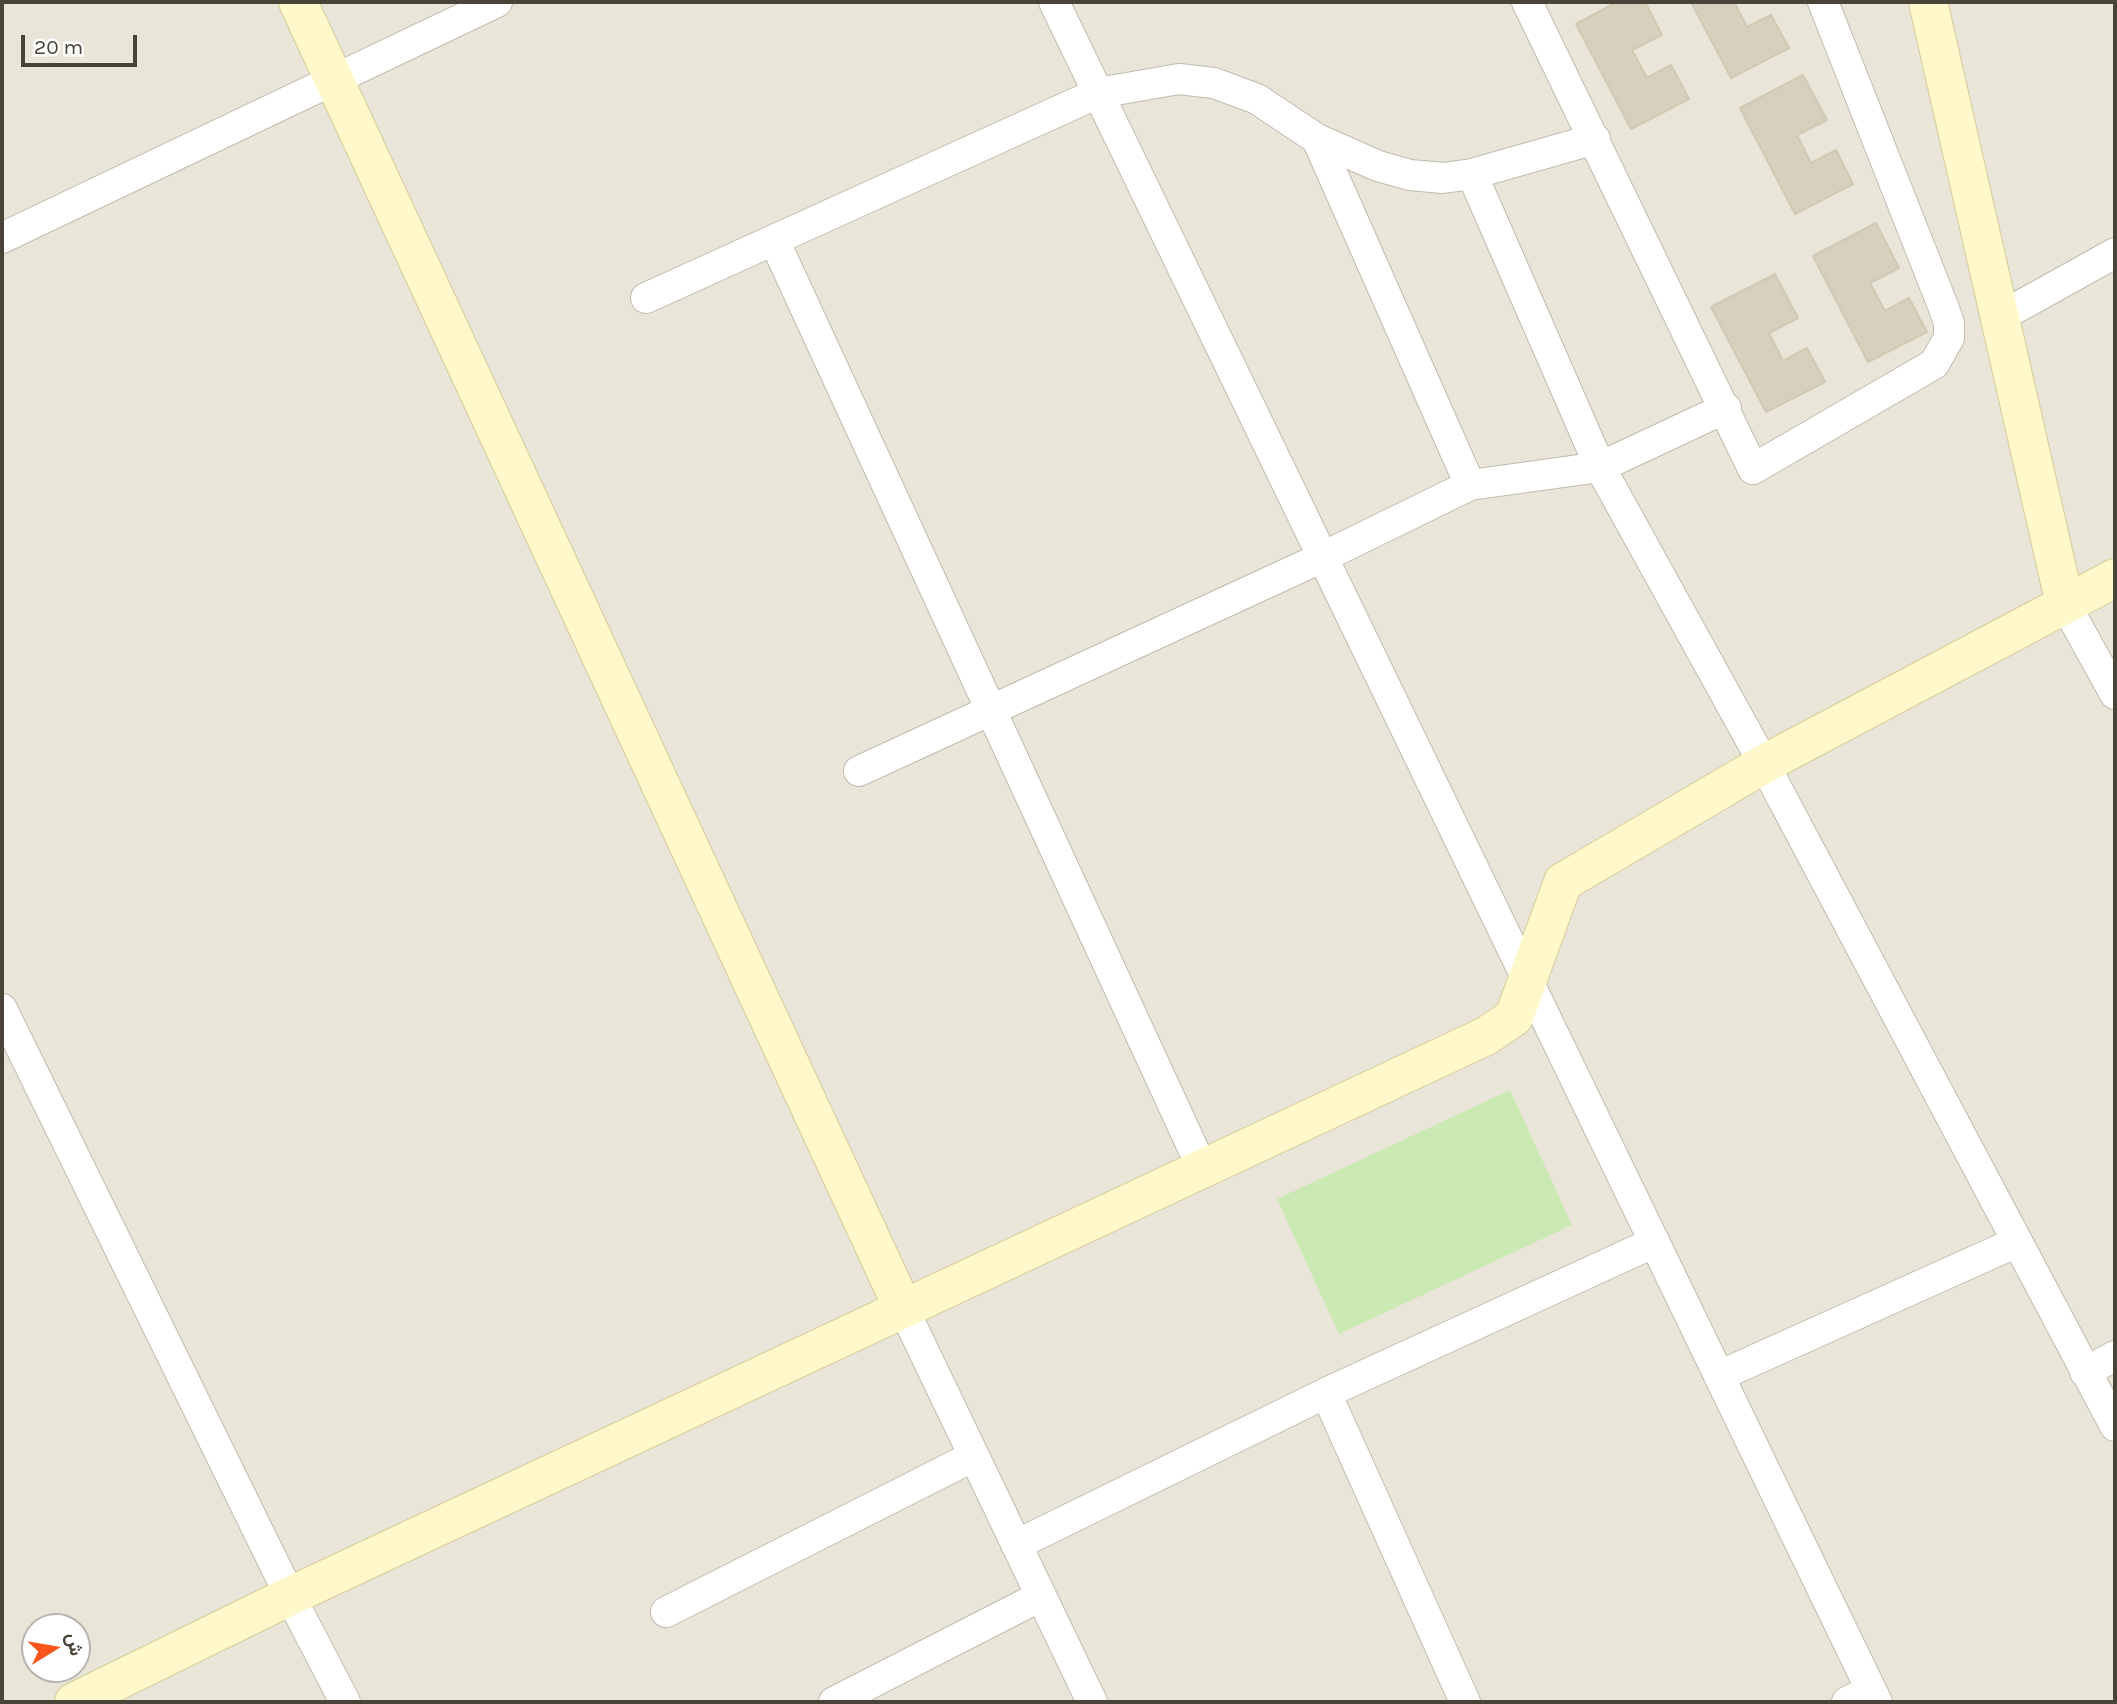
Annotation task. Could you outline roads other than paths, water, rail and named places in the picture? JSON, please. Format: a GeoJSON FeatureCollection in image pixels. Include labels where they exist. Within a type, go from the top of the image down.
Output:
{"type":"FeatureCollection","features":[{"type":"Feature","properties":{"kind":"street"},"geometry":{"type":"LineString","coordinates":[[298,2],[903,1308],[1092,1702]]}},
{"type":"Feature","properties":{"kind":"street"},"geometry":{"type":"LineString","coordinates":[[2,238],[497,2]]}},
{"type":"Feature","properties":{"kind":"street"},"geometry":{"type":"LineString","coordinates":[[1054,2],[1655,1242],[1865,1698]]}},
{"type":"Feature","properties":{"kind":"street"},"geometry":{"type":"LineString","coordinates":[[1527,2],[1726,408],[1753,469],[1934,364],[1949,338],[1949,323],[1943,306],[1823,2]]}},
{"type":"Feature","properties":{"kind":"street"},"geometry":{"type":"LineString","coordinates":[[1928,2],[2064,604],[2115,694]]}},
{"type":"Feature","properties":{"kind":"street"},"geometry":{"type":"LineString","coordinates":[[646,298],[1098,93],[1179,79],[1214,83],[1256,99],[1317,139],[1377,166],[1410,175],[1443,178],[1472,174],[1595,139]]}},
{"type":"Feature","properties":{"kind":"street"},"geometry":{"type":"LineString","coordinates":[[1317,139],[1470,485]]}},
{"type":"Feature","properties":{"kind":"street"},"geometry":{"type":"LineString","coordinates":[[1472,174],[1600,467],[1764,764],[2115,1426]]}},
{"type":"Feature","properties":{"kind":"street"},"geometry":{"type":"LineString","coordinates":[[774,240],[1203,1170]]}},
{"type":"Feature","properties":{"kind":"street"},"geometry":{"type":"LineString","coordinates":[[2000,317],[2115,253]]}},
{"type":"Feature","properties":{"kind":"street"},"geometry":{"type":"LineString","coordinates":[[859,771],[1323,557],[1470,485],[1600,467],[1726,408]]}},
{"type":"Feature","properties":{"kind":"street"},"geometry":{"type":"LineString","coordinates":[[74,1702],[290,1596],[1486,1036],[1514,1017],[1563,882],[1764,764],[2115,579]]}},
{"type":"Feature","properties":{"kind":"street"},"geometry":{"type":"LineString","coordinates":[[2,1009],[290,1596],[345,1702]]}},
{"type":"Feature","properties":{"kind":"street"},"geometry":{"type":"LineString","coordinates":[[1016,1545],[1326,1393],[1655,1242]]}},
{"type":"Feature","properties":{"kind":"street"},"geometry":{"type":"LineString","coordinates":[[1719,1376],[2017,1242]]}},
{"type":"Feature","properties":{"kind":"street"},"geometry":{"type":"LineString","coordinates":[[2085,1372],[2115,1356]]}},
{"type":"Feature","properties":{"kind":"street"},"geometry":{"type":"LineString","coordinates":[[1326,1393],[1465,1702]]}},
{"type":"Feature","properties":{"kind":"street"},"geometry":{"type":"LineString","coordinates":[[666,1612],[974,1456]]}},
{"type":"Feature","properties":{"kind":"street"},"geometry":{"type":"LineString","coordinates":[[834,1702],[1041,1596]]}}]}
